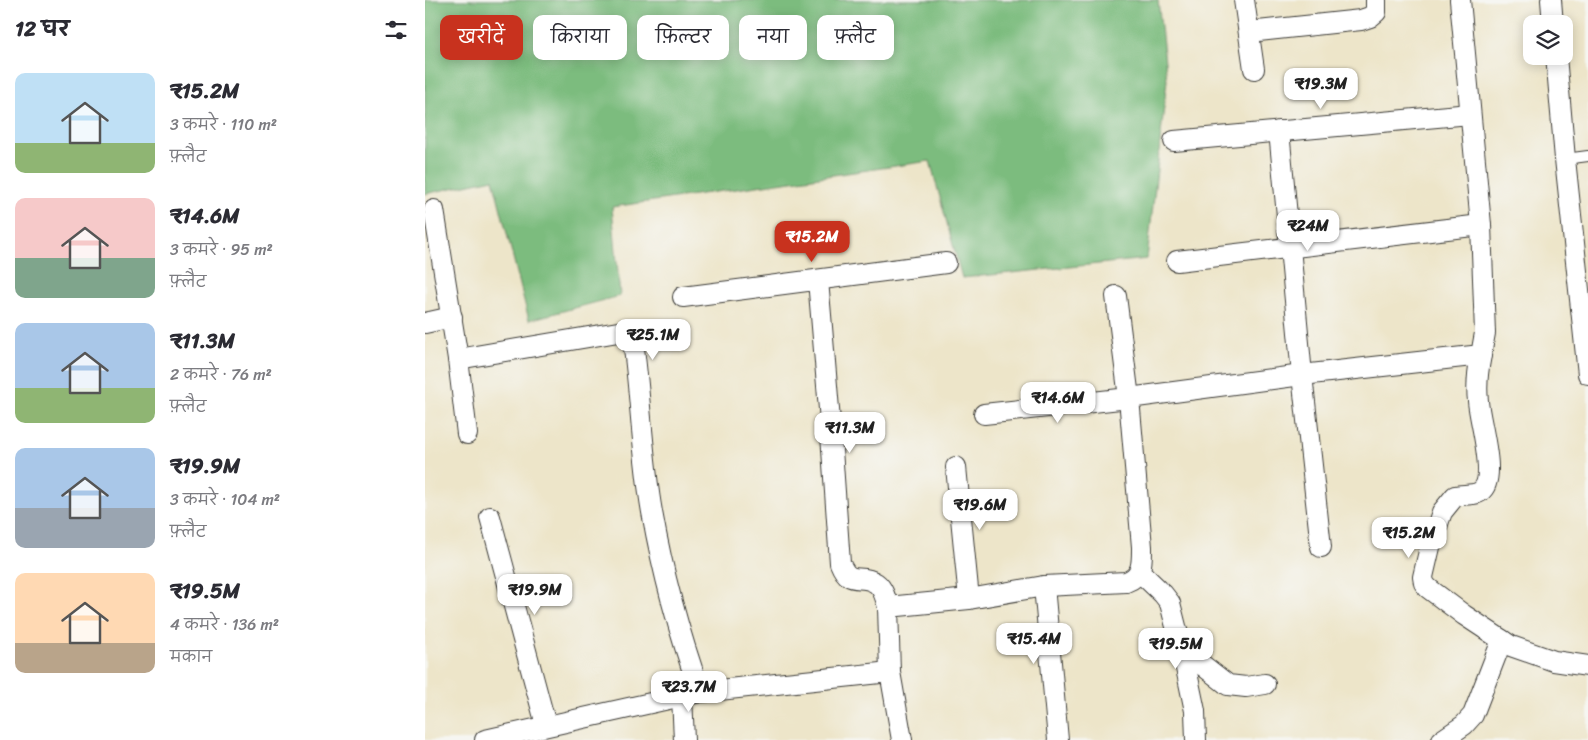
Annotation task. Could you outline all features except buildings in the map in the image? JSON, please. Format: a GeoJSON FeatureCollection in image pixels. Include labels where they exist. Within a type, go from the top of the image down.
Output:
{"type":"FeatureCollection","features":[{"type":"Feature","properties":{"kind":"street"},"geometry":{"type":"LineString","coordinates":[[1245,0],[1254,68]]}},
{"type":"Feature","properties":{"kind":"street"},"geometry":{"type":"LineString","coordinates":[[1249,32],[1361,20],[1370,17],[1376,12],[1376,0]]}},
{"type":"Feature","properties":{"kind":"street"},"geometry":{"type":"LineString","coordinates":[[1460,0],[1481,225],[1485,332],[1477,385],[1477,402],[1487,456],[1488,474],[1486,486],[1480,492],[1455,496],[1442,512],[1430,547],[1423,577],[1428,588],[1441,599],[1511,646],[1555,661],[1588,666]]}},
{"type":"Feature","properties":{"kind":"street"},"geometry":{"type":"LineString","coordinates":[[1551,0],[1552,15]]}},
{"type":"Feature","properties":{"kind":"street"},"geometry":{"type":"LineString","coordinates":[[1557,65],[1588,374]]}},
{"type":"Feature","properties":{"kind":"street"},"geometry":{"type":"LineString","coordinates":[[1174,141],[1471,114]]}},
{"type":"Feature","properties":{"kind":"street"},"geometry":{"type":"LineString","coordinates":[[1279,131],[1302,376],[1321,547]]}},
{"type":"Feature","properties":{"kind":"street"},"geometry":{"type":"LineString","coordinates":[[434,210],[452,317],[467,434]]}},
{"type":"Feature","properties":{"kind":"street"},"geometry":{"type":"LineString","coordinates":[[1177,261],[1481,225]]}},
{"type":"Feature","properties":{"kind":"street"},"geometry":{"type":"LineString","coordinates":[[683,297],[946,263]]}},
{"type":"Feature","properties":{"kind":"street"},"geometry":{"type":"LineString","coordinates":[[818,280],[840,563],[843,572],[849,577],[876,583],[883,592],[888,607],[890,672],[902,740]]}},
{"type":"Feature","properties":{"kind":"street"},"geometry":{"type":"LineString","coordinates":[[888,607],[969,599],[1044,586],[1126,582],[1133,580],[1140,572],[1142,547],[1129,398],[1116,296]]}},
{"type":"Feature","properties":{"kind":"street"},"geometry":{"type":"LineString","coordinates":[[425,323],[452,317]]}},
{"type":"Feature","properties":{"kind":"street"},"geometry":{"type":"LineString","coordinates":[[458,359],[618,332],[626,334],[633,341],[651,511],[679,632],[691,694],[684,740]]}},
{"type":"Feature","properties":{"kind":"street"},"geometry":{"type":"LineString","coordinates":[[984,414],[1481,355]]}},
{"type":"Feature","properties":{"kind":"street"},"geometry":{"type":"LineString","coordinates":[[956,467],[969,599]]}},
{"type":"Feature","properties":{"kind":"street"},"geometry":{"type":"LineString","coordinates":[[490,517],[547,725]]}},
{"type":"Feature","properties":{"kind":"street"},"geometry":{"type":"LineString","coordinates":[[1140,572],[1167,599],[1183,654],[1195,711],[1196,740]]}},
{"type":"Feature","properties":{"kind":"street"},"geometry":{"type":"LineString","coordinates":[[1044,586],[1058,740]]}},
{"type":"Feature","properties":{"kind":"street"},"geometry":{"type":"LineString","coordinates":[[1442,740],[1464,725],[1473,715],[1503,640]]}},
{"type":"Feature","properties":{"kind":"street"},"geometry":{"type":"LineString","coordinates":[[1183,654],[1201,664],[1228,685],[1246,687],[1265,684]]}},
{"type":"Feature","properties":{"kind":"street"},"geometry":{"type":"LineString","coordinates":[[485,740],[691,694],[890,672]]}},
{"type":"Feature","properties":{"kind":"lane"},"geometry":{"type":"LineString","coordinates":[[1565,159],[1588,156]]}},
{"type":"Feature","properties":{"kind":"green space"},"geometry":{"type":"Polygon","coordinates":[[[425,0],[1158,0],[1167,80],[1147,259],[962,278],[930,161],[612,207],[620,296],[529,320],[493,179],[425,194],[425,0]]]}}]}
